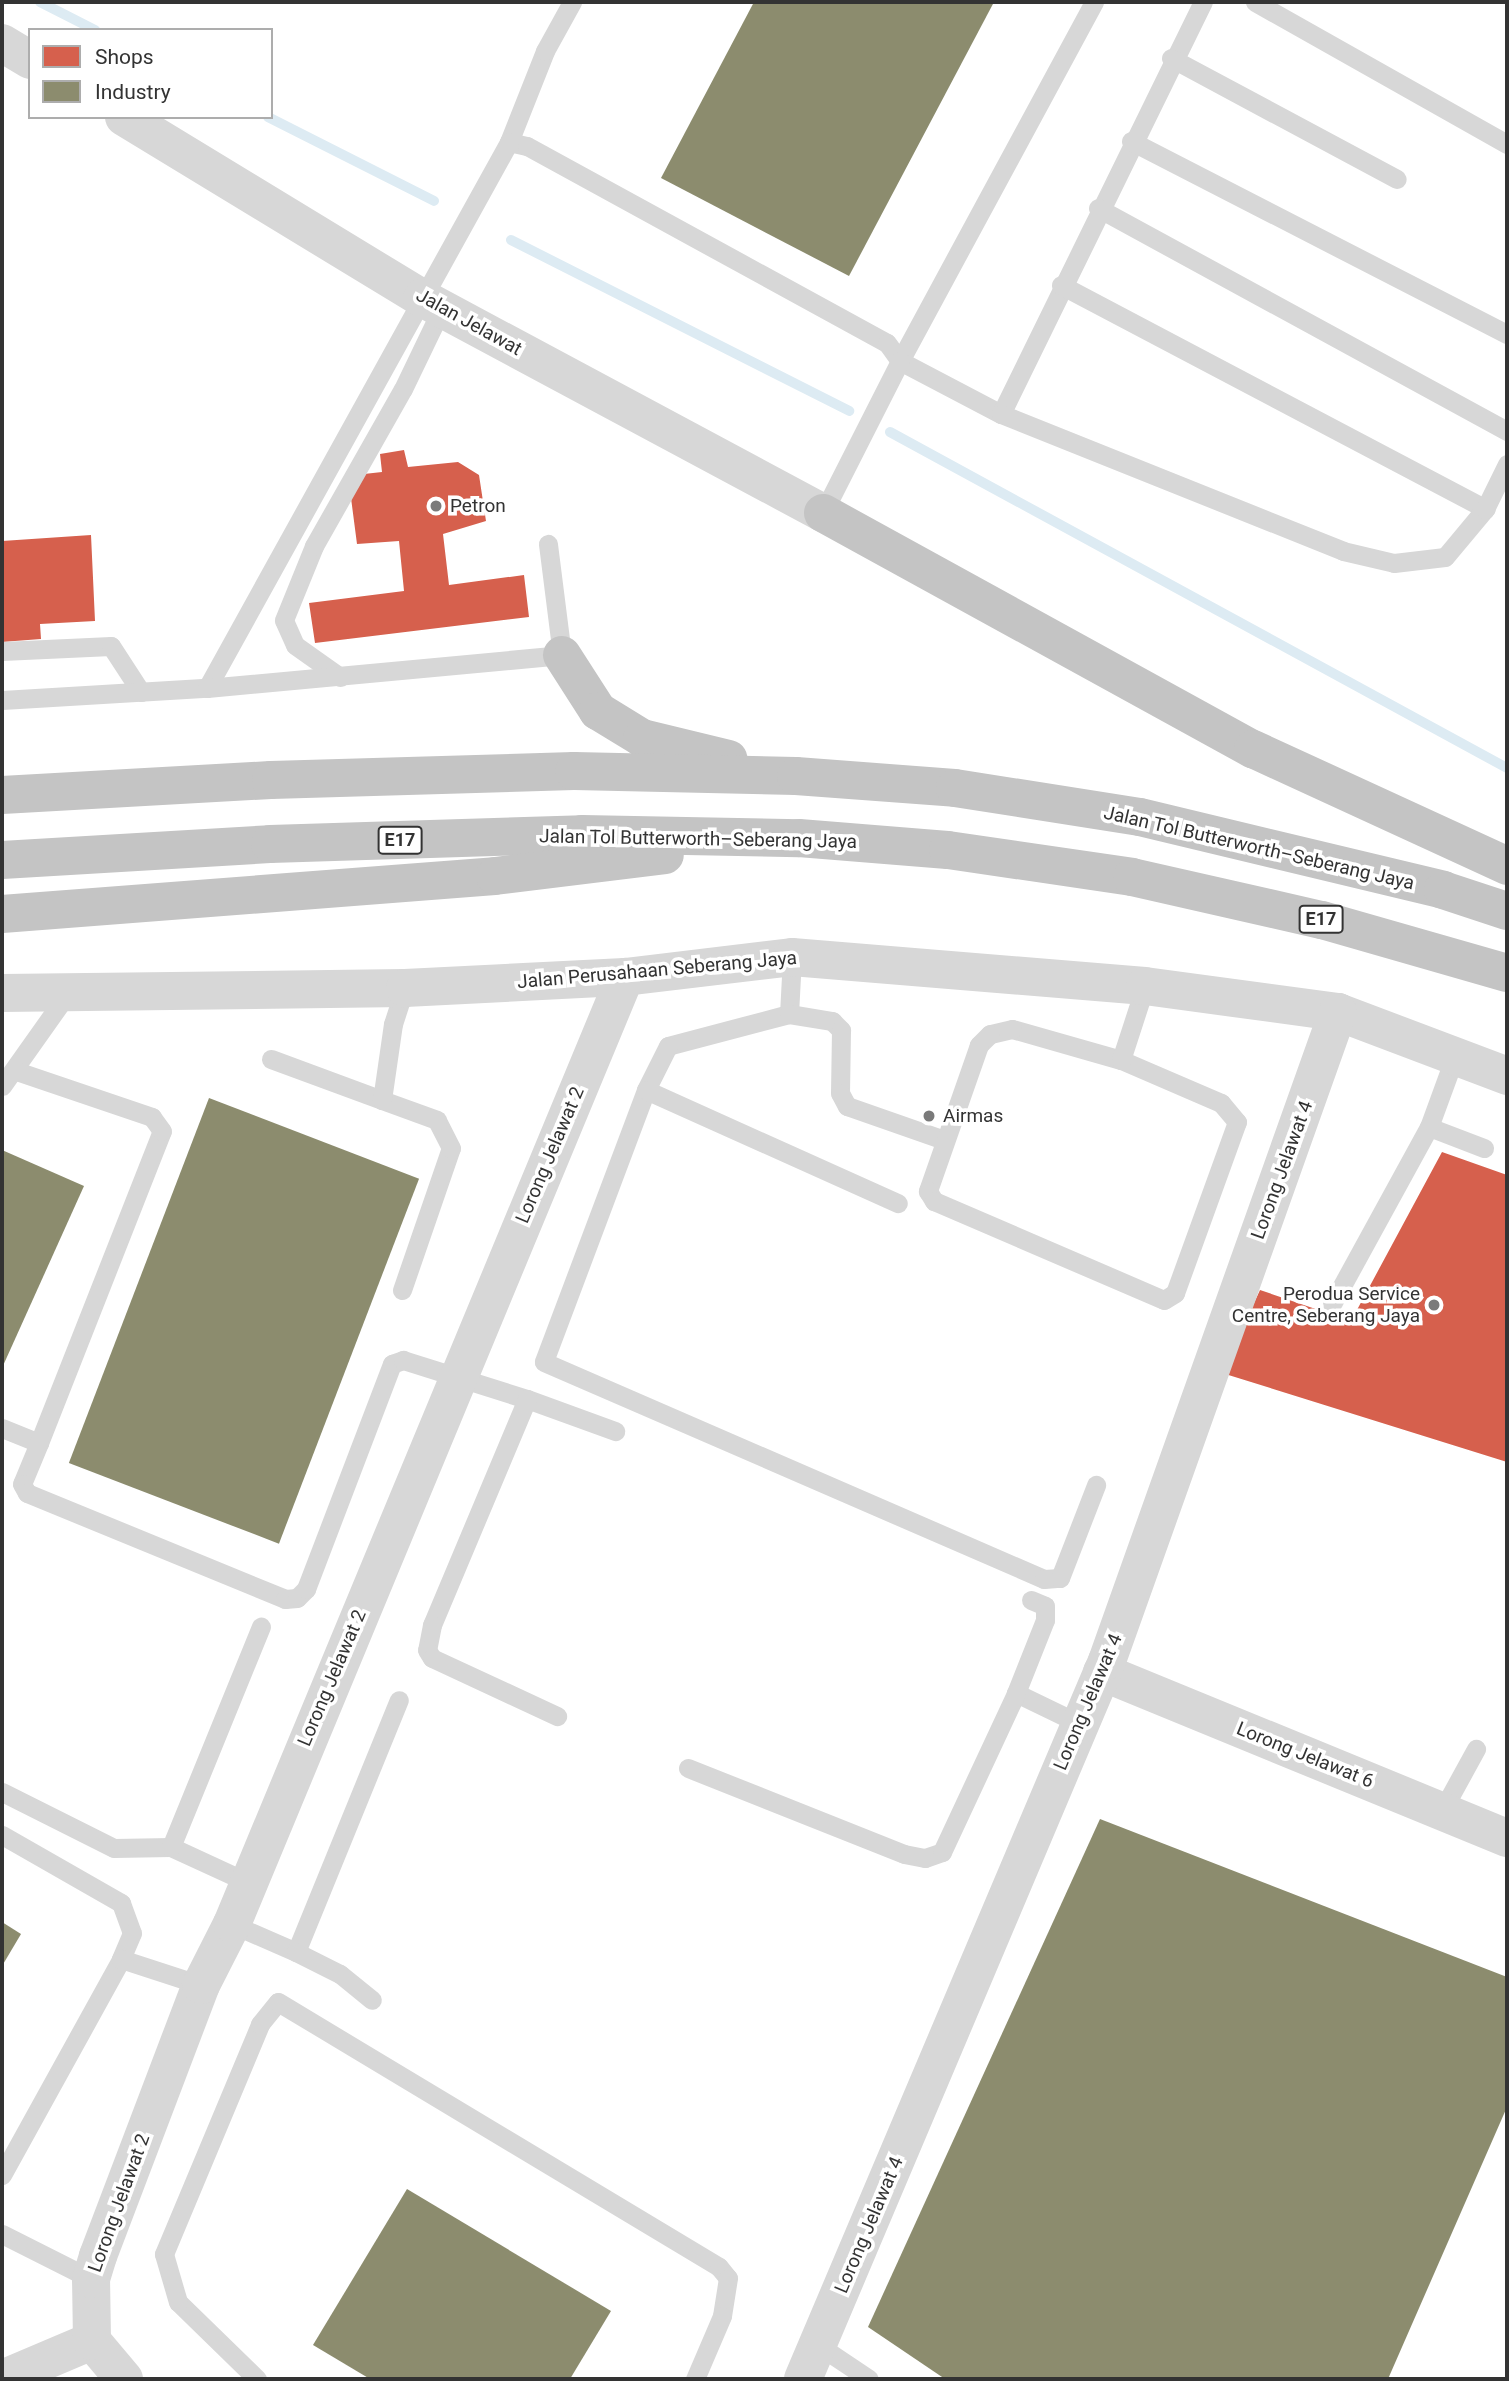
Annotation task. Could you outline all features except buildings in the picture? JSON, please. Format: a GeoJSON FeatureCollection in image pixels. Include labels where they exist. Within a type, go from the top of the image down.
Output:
{"type":"FeatureCollection","features":[{"type":"Feature","properties":{"kind":"highway"},"geometry":{"type":"LineString","coordinates":[[823,513],[1253,749],[1507,866]]}},
{"type":"Feature","properties":{"kind":"highway"},"geometry":{"type":"LineString","coordinates":[[562,655],[598,711],[642,738],[796,776]]}},
{"type":"Feature","properties":{"kind":"highway","name":"Jalan Tol Butterworth–Seberang Jaya"},"geometry":{"type":"LineString","coordinates":[[2,794],[271,780],[574,771],[796,776],[955,788],[1140,817],[1443,890],[1507,911]]}},
{"type":"Feature","properties":{"kind":"highway","name":"Jalan Tol Butterworth–Seberang Jaya"},"geometry":{"type":"LineString","coordinates":[[2,859],[270,844],[582,834],[799,838],[948,850],[1132,877],[1322,920],[1507,973]]}},
{"type":"Feature","properties":{"kind":"highway"},"geometry":{"type":"LineString","coordinates":[[4,914],[495,876],[799,838]]}},
{"type":"Feature","properties":{"kind":"street"},"geometry":{"type":"LineString","coordinates":[[2,43],[28,59]]}},
{"type":"Feature","properties":{"kind":"street","name":"Jalan Jelawat"},"geometry":{"type":"LineString","coordinates":[[127,119],[432,303],[823,513]]}},
{"type":"Feature","properties":{"kind":"street","name":"Jalan Perusahaan Seberang Jaya"},"geometry":{"type":"LineString","coordinates":[[2,993],[70,989],[405,988],[625,977],[792,957],[1145,986],[1338,1012],[1507,1076]]}},
{"type":"Feature","properties":{"kind":"street","name":"Lorong Jelawat 2"},"geometry":{"type":"LineString","coordinates":[[92,2341],[91,2279],[201,1985],[232,1924],[247,1882],[625,977]]}},
{"type":"Feature","properties":{"kind":"street","name":"Lorong Jelawat 4"},"geometry":{"type":"LineString","coordinates":[[803,2379],[1078,1723],[1102,1672],[1338,1012]]}},
{"type":"Feature","properties":{"kind":"street","name":"Lorong Jelawat 6"},"geometry":{"type":"LineString","coordinates":[[1102,1672],[1507,1838]]}},
{"type":"Feature","properties":{"kind":"street"},"geometry":{"type":"LineString","coordinates":[[2,2379],[92,2341],[124,2379]]}},
{"type":"Feature","properties":{"kind":"lane"},"geometry":{"type":"LineString","coordinates":[[207,688],[432,303],[509,142],[545,51],[572,2]]}},
{"type":"Feature","properties":{"kind":"lane"},"geometry":{"type":"LineString","coordinates":[[823,513],[900,361],[1094,2]]}},
{"type":"Feature","properties":{"kind":"lane"},"geometry":{"type":"LineString","coordinates":[[1001,414],[1060,285],[1171,58],[1203,2]]}},
{"type":"Feature","properties":{"kind":"lane"},"geometry":{"type":"LineString","coordinates":[[1255,2],[1507,144]]}},
{"type":"Feature","properties":{"kind":"lane"},"geometry":{"type":"LineString","coordinates":[[1171,58],[1397,179]]}},
{"type":"Feature","properties":{"kind":"lane"},"geometry":{"type":"LineString","coordinates":[[1131,141],[1507,334]]}},
{"type":"Feature","properties":{"kind":"lane"},"geometry":{"type":"LineString","coordinates":[[509,142],[527,146],[887,343],[900,361],[1001,414],[1343,551],[1394,563],[1445,557],[1485,509],[1507,464]]}},
{"type":"Feature","properties":{"kind":"lane"},"geometry":{"type":"LineString","coordinates":[[1098,208],[1507,431]]}},
{"type":"Feature","properties":{"kind":"lane"},"geometry":{"type":"LineString","coordinates":[[1060,285],[1485,509]]}},
{"type":"Feature","properties":{"kind":"lane"},"geometry":{"type":"LineString","coordinates":[[340,677],[295,645],[284,620],[314,546],[403,389],[432,303]]}},
{"type":"Feature","properties":{"kind":"lane"},"geometry":{"type":"LineString","coordinates":[[2,700],[207,688],[562,655],[548,544]]}},
{"type":"Feature","properties":{"kind":"lane"},"geometry":{"type":"LineString","coordinates":[[2,651],[111,646],[141,692]]}},
{"type":"Feature","properties":{"kind":"lane"},"geometry":{"type":"LineString","coordinates":[[789,1014],[792,957]]}},
{"type":"Feature","properties":{"kind":"lane"},"geometry":{"type":"LineString","coordinates":[[1121,1060],[1145,986]]}},
{"type":"Feature","properties":{"kind":"lane"},"geometry":{"type":"LineString","coordinates":[[382,1100],[393,1024],[405,988]]}},
{"type":"Feature","properties":{"kind":"lane"},"geometry":{"type":"LineString","coordinates":[[2,1086],[16,1071],[70,989]]}},
{"type":"Feature","properties":{"kind":"lane"},"geometry":{"type":"LineString","coordinates":[[944,1140],[848,1106],[840,1093],[841,1030],[832,1021],[789,1014],[668,1045],[646,1090],[544,1362],[1044,1579],[1060,1578],[1096,1485]]}},
{"type":"Feature","properties":{"kind":"lane"},"geometry":{"type":"LineString","coordinates":[[1012,1028],[1121,1060],[1222,1103],[1237,1122],[1175,1293],[1164,1300],[934,1201],[928,1191],[930,1178],[979,1045],[990,1034],[1012,1028]]}},
{"type":"Feature","properties":{"kind":"lane"},"geometry":{"type":"LineString","coordinates":[[1332,1304],[1429,1127],[1455,1056]]}},
{"type":"Feature","properties":{"kind":"lane"},"geometry":{"type":"LineString","coordinates":[[271,1059],[438,1120],[451,1148],[402,1290]]}},
{"type":"Feature","properties":{"kind":"lane"},"geometry":{"type":"LineString","coordinates":[[16,1071],[152,1117],[162,1131],[22,1484],[27,1493],[285,1599],[297,1598],[306,1589],[392,1364],[403,1360],[527,1399],[615,1431]]}},
{"type":"Feature","properties":{"kind":"lane"},"geometry":{"type":"LineString","coordinates":[[646,1090],[898,1203]]}},
{"type":"Feature","properties":{"kind":"lane"},"geometry":{"type":"LineString","coordinates":[[1429,1127],[1483,1149]]}},
{"type":"Feature","properties":{"kind":"lane"},"geometry":{"type":"LineString","coordinates":[[527,1399],[432,1625],[427,1650],[432,1658],[558,1716]]}},
{"type":"Feature","properties":{"kind":"lane"},"geometry":{"type":"LineString","coordinates":[[2,1428],[39,1443]]}},
{"type":"Feature","properties":{"kind":"lane"},"geometry":{"type":"LineString","coordinates":[[688,1768],[904,1854],[925,1858],[942,1852],[1016,1693],[1045,1620],[1045,1606],[1031,1600]]}},
{"type":"Feature","properties":{"kind":"lane"},"geometry":{"type":"LineString","coordinates":[[171,1847],[261,1627]]}},
{"type":"Feature","properties":{"kind":"lane"},"geometry":{"type":"LineString","coordinates":[[1016,1693],[1078,1723]]}},
{"type":"Feature","properties":{"kind":"lane"},"geometry":{"type":"LineString","coordinates":[[296,1952],[398,1700]]}},
{"type":"Feature","properties":{"kind":"lane"},"geometry":{"type":"LineString","coordinates":[[1442,1811],[1476,1749]]}},
{"type":"Feature","properties":{"kind":"lane"},"geometry":{"type":"LineString","coordinates":[[2,1792],[114,1848],[171,1847],[247,1882]]}},
{"type":"Feature","properties":{"kind":"lane"},"geometry":{"type":"LineString","coordinates":[[2,1835],[121,1903],[132,1933],[121,1959],[2,2175]]}},
{"type":"Feature","properties":{"kind":"lane"},"geometry":{"type":"LineString","coordinates":[[232,1924],[340,1974],[372,2000]]}},
{"type":"Feature","properties":{"kind":"lane"},"geometry":{"type":"LineString","coordinates":[[121,1959],[201,1985]]}},
{"type":"Feature","properties":{"kind":"lane"},"geometry":{"type":"LineString","coordinates":[[257,2379],[178,2302],[164,2254],[260,2024],[278,2002],[719,2267],[727,2278],[722,2316],[695,2379]]}},
{"type":"Feature","properties":{"kind":"lane"},"geometry":{"type":"LineString","coordinates":[[2,2234],[91,2279]]}},
{"type":"Feature","properties":{"kind":"lane"},"geometry":{"type":"LineString","coordinates":[[818,2345],[869,2379]]}},
{"type":"Feature","properties":{"kind":"waterway"},"geometry":{"type":"LineString","coordinates":[[40,2],[91,28]]}},
{"type":"Feature","properties":{"kind":"waterway"},"geometry":{"type":"LineString","coordinates":[[272,119],[434,201]]}},
{"type":"Feature","properties":{"kind":"waterway"},"geometry":{"type":"LineString","coordinates":[[511,240],[849,411]]}},
{"type":"Feature","properties":{"kind":"waterway"},"geometry":{"type":"LineString","coordinates":[[890,432],[1507,768]]}},
{"type":"Feature","properties":{"kind":"place","name":"Petron"},"geometry":{"type":"Point","coordinates":[436,506]}},
{"type":"Feature","properties":{"kind":"place","name":"Airmas"},"geometry":{"type":"Point","coordinates":[929,1116]}},
{"type":"Feature","properties":{"kind":"place","name":"Perodua Service Centre, Seberang Jaya"},"geometry":{"type":"Point","coordinates":[1434,1305]}}]}
